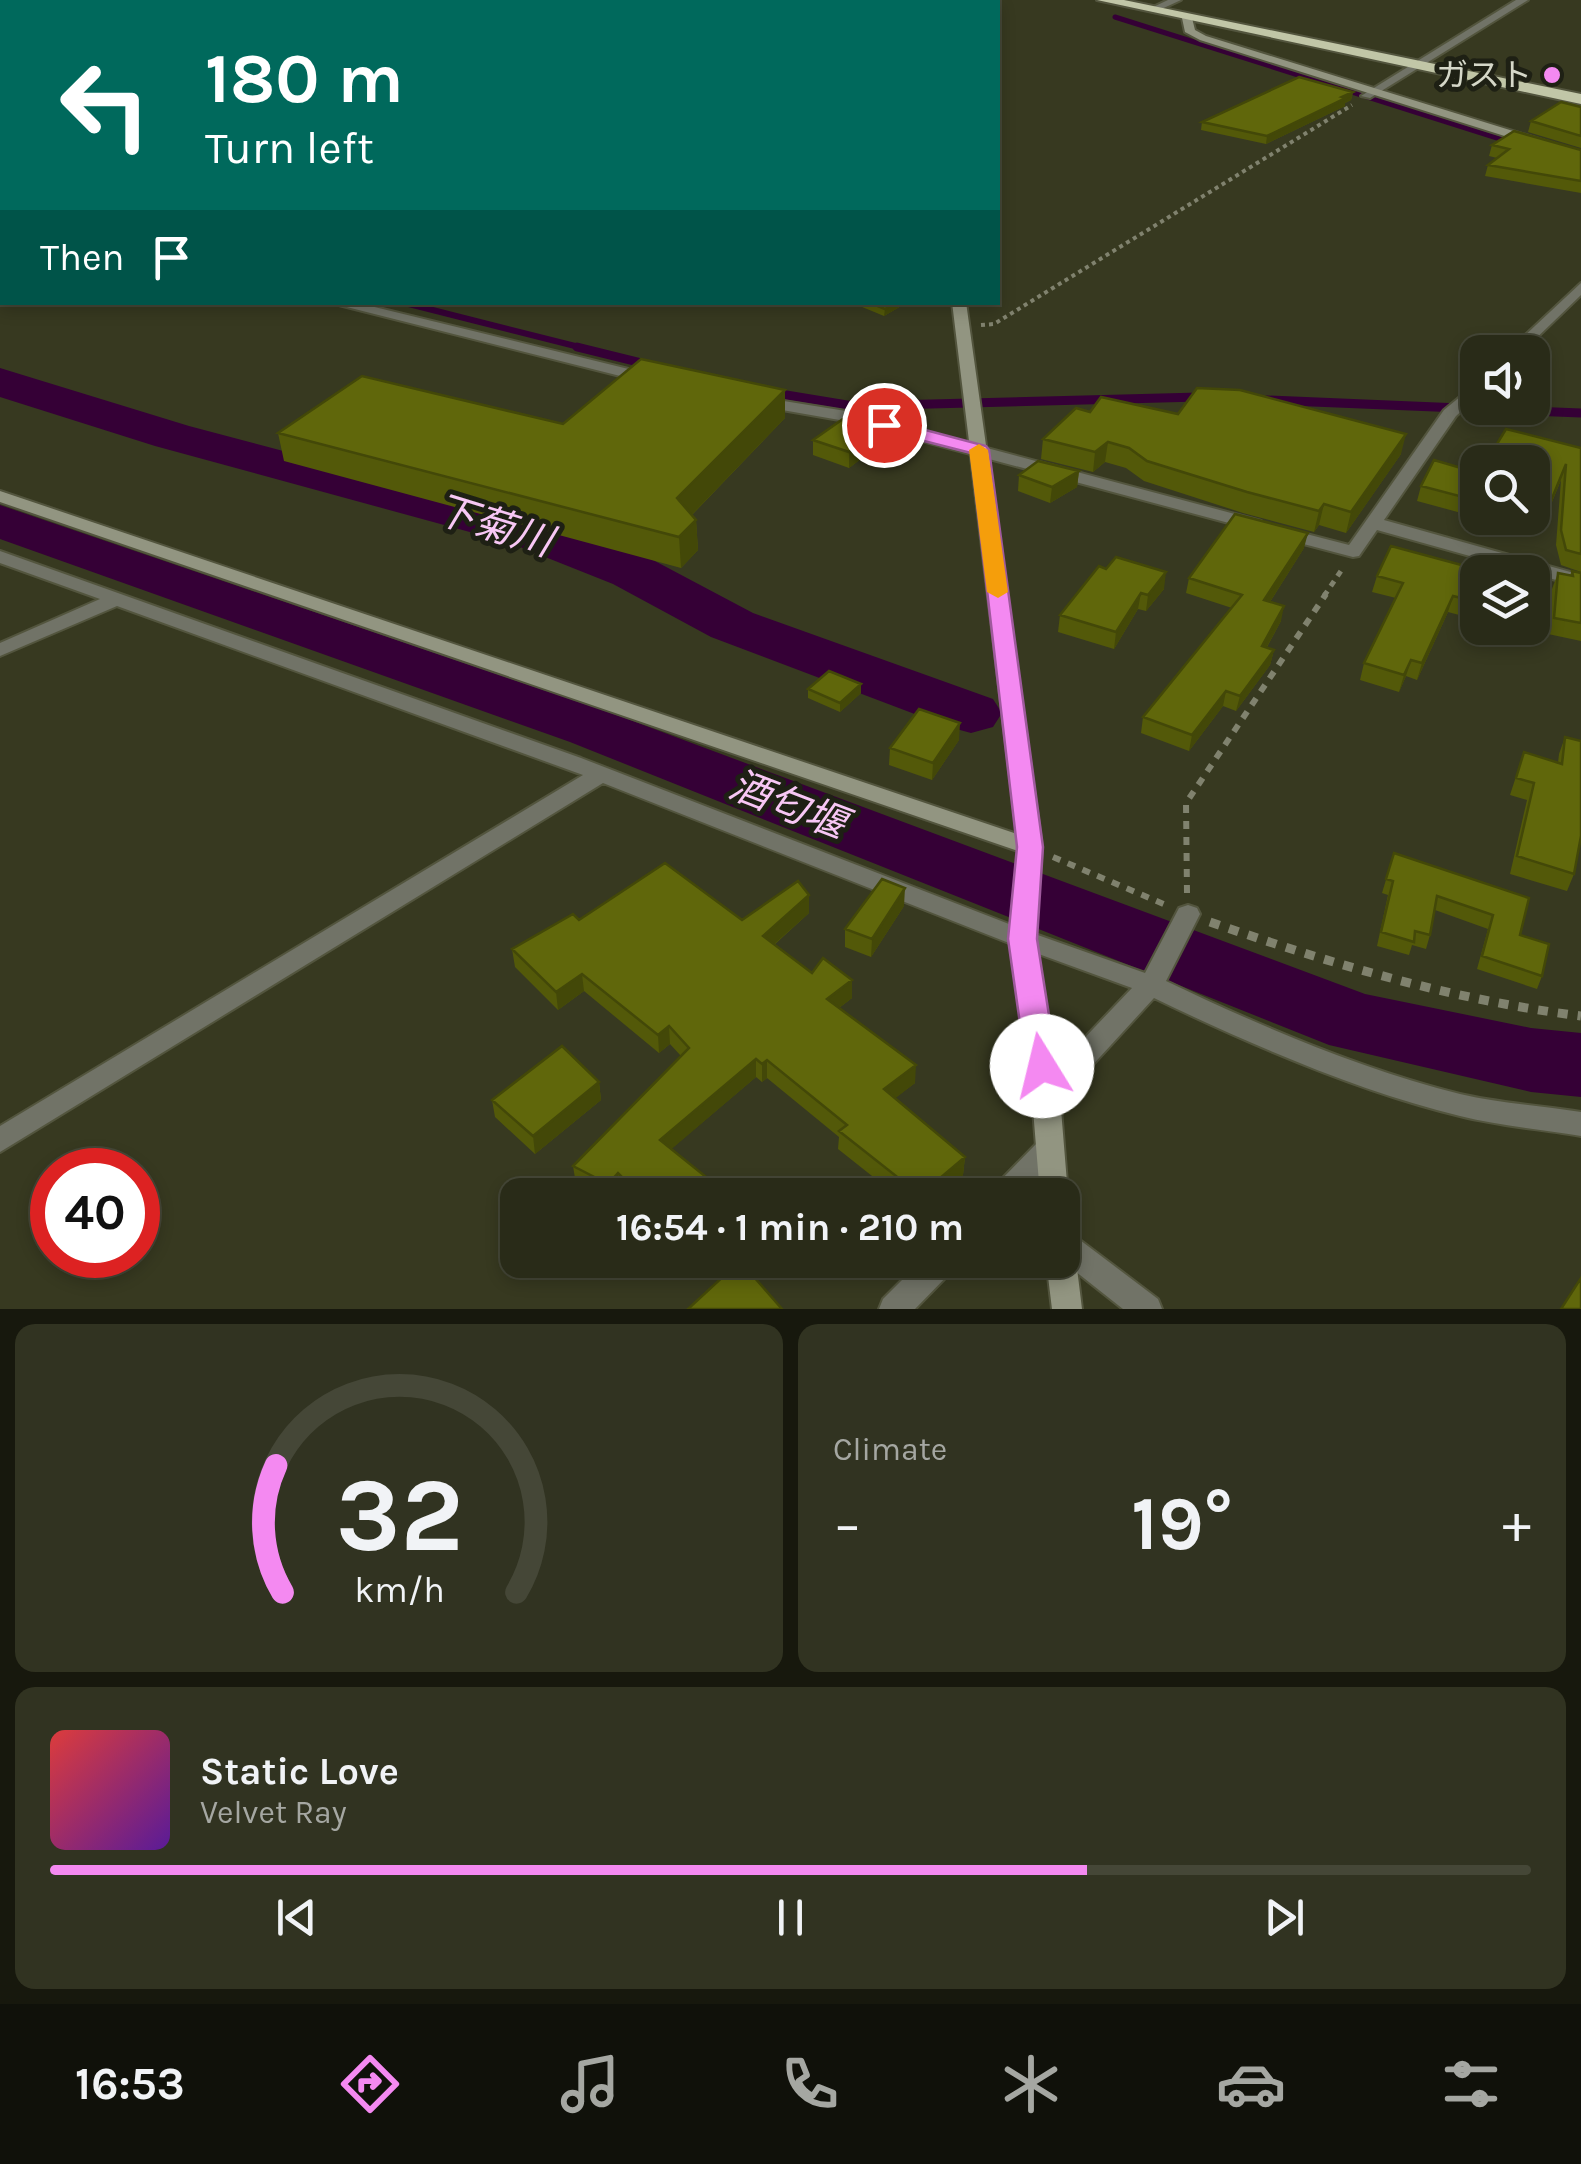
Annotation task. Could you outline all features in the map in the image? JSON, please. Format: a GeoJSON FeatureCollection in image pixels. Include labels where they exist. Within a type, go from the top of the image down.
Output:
{"type":"FeatureCollection","features":[{"type":"Feature","properties":{"kind":"highway"},"geometry":{"type":"LineString","coordinates":[[1104,0],[1581,99]]}},
{"type":"Feature","properties":{"kind":"street"},"geometry":{"type":"LineString","coordinates":[[1152,10],[1176,0]]}},
{"type":"Feature","properties":{"kind":"street"},"geometry":{"type":"LineString","coordinates":[[1370,93],[1522,0]]}},
{"type":"Feature","properties":{"kind":"street"},"geometry":{"type":"LineString","coordinates":[[1187,18],[1190,32],[1203,38],[1581,156]]}},
{"type":"Feature","properties":{"kind":"street"},"geometry":{"type":"LineString","coordinates":[[1532,335],[1581,287]]}},
{"type":"Feature","properties":{"kind":"street"},"geometry":{"type":"LineString","coordinates":[[346,305],[663,382]]}},
{"type":"Feature","properties":{"kind":"street"},"geometry":{"type":"LineString","coordinates":[[959,305],[1030,848],[1023,938],[1046,1098],[1052,1178]]}},
{"type":"Feature","properties":{"kind":"street"},"geometry":{"type":"LineString","coordinates":[[748,400],[852,417],[1353,552],[1460,403]]}},
{"type":"Feature","properties":{"kind":"street"},"geometry":{"type":"LineString","coordinates":[[0,496],[1030,848]]}},
{"type":"Feature","properties":{"kind":"street"},"geometry":{"type":"LineString","coordinates":[[1373,524],[1581,580]]}},
{"type":"Feature","properties":{"kind":"street"},"geometry":{"type":"LineString","coordinates":[[0,557],[602,774],[1152,985],[1212,1014],[1398,1088],[1464,1106],[1581,1124]]}},
{"type":"Feature","properties":{"kind":"street"},"geometry":{"type":"LineString","coordinates":[[0,650],[117,599]]}},
{"type":"Feature","properties":{"kind":"street"},"geometry":{"type":"LineString","coordinates":[[0,1140],[602,774]]}},
{"type":"Feature","properties":{"kind":"street"},"geometry":{"type":"LineString","coordinates":[[1046,1098],[1152,985],[1188,914]]}},
{"type":"Feature","properties":{"kind":"street"},"geometry":{"type":"LineString","coordinates":[[1021,1178],[1048,1150]]}},
{"type":"Feature","properties":{"kind":"street"},"geometry":{"type":"LineString","coordinates":[[1080,1257],[1148,1309]]}},
{"type":"Feature","properties":{"kind":"street"},"geometry":{"type":"LineString","coordinates":[[894,1309],[924,1278]]}},
{"type":"Feature","properties":{"kind":"street"},"geometry":{"type":"LineString","coordinates":[[1063,1278],[1067,1309]]}},
{"type":"Feature","properties":{"kind":"path"},"geometry":{"type":"LineString","coordinates":[[962,327],[994,324],[1370,93]]}},
{"type":"Feature","properties":{"kind":"path"},"geometry":{"type":"LineString","coordinates":[[1188,914],[1186,803],[1353,552]]}},
{"type":"Feature","properties":{"kind":"path"},"geometry":{"type":"LineString","coordinates":[[1030,848],[1188,914],[1317,960],[1512,1010],[1581,1016]]}},
{"type":"Feature","properties":{"kind":"building"},"geometry":{"type":"Polygon","coordinates":[[[1299,77],[1353,92],[1267,136],[1202,122],[1299,77]]]}},
{"type":"Feature","properties":{"kind":"building"},"geometry":{"type":"Polygon","coordinates":[[[1561,102],[1581,107],[1581,136],[1531,121],[1561,102]]]}},
{"type":"Feature","properties":{"kind":"building"},"geometry":{"type":"Polygon","coordinates":[[[1514,131],[1581,150],[1581,181],[1488,165],[1509,149],[1492,145],[1514,131]]]}},
{"type":"Feature","properties":{"kind":"building"},"geometry":{"type":"Polygon","coordinates":[[[641,359],[785,390],[677,498],[696,520],[679,537],[278,433],[362,376],[563,424],[641,359]]]}},
{"type":"Feature","properties":{"kind":"building"},"geometry":{"type":"Polygon","coordinates":[[[1197,388],[1240,390],[1406,434],[1351,512],[1324,504],[1319,511],[1247,492],[1147,461],[1129,448],[1108,442],[1095,452],[1043,439],[1076,408],[1090,412],[1101,397],[1178,414],[1197,388]]]}},
{"type":"Feature","properties":{"kind":"building"},"geometry":{"type":"Polygon","coordinates":[[[843,419],[878,431],[849,452],[813,440],[843,419]]]}},
{"type":"Feature","properties":{"kind":"building"},"geometry":{"type":"Polygon","coordinates":[[[1506,429],[1581,448],[1581,554],[1566,550],[1561,530],[1566,464],[1550,503],[1550,445],[1496,445],[1506,429]]]}},
{"type":"Feature","properties":{"kind":"building"},"geometry":{"type":"Polygon","coordinates":[[[1434,460],[1460,468],[1460,496],[1421,486],[1434,460]]]}},
{"type":"Feature","properties":{"kind":"building"},"geometry":{"type":"Polygon","coordinates":[[[1038,461],[1079,471],[1052,487],[1019,475],[1038,461]]]}},
{"type":"Feature","properties":{"kind":"building"},"geometry":{"type":"Polygon","coordinates":[[[1235,514],[1308,533],[1264,600],[1284,606],[1262,646],[1274,650],[1240,696],[1226,691],[1192,735],[1143,717],[1242,595],[1189,578],[1235,514]]]}},
{"type":"Feature","properties":{"kind":"building"},"geometry":{"type":"Polygon","coordinates":[[[1391,546],[1460,565],[1460,598],[1453,596],[1422,663],[1411,660],[1404,675],[1364,663],[1403,583],[1377,576],[1391,546]]]}},
{"type":"Feature","properties":{"kind":"building"},"geometry":{"type":"Polygon","coordinates":[[[1116,557],[1166,572],[1148,595],[1141,593],[1116,632],[1060,615],[1099,566],[1106,569],[1116,557]]]}},
{"type":"Feature","properties":{"kind":"building"},"geometry":{"type":"Polygon","coordinates":[[[1572,571],[1581,573],[1581,623],[1554,618],[1558,573],[1573,576],[1572,571]]]}},
{"type":"Feature","properties":{"kind":"building"},"geometry":{"type":"Polygon","coordinates":[[[829,671],[861,684],[840,703],[808,689],[829,671]]]}},
{"type":"Feature","properties":{"kind":"building"},"geometry":{"type":"Polygon","coordinates":[[[919,709],[960,723],[933,763],[890,748],[919,709]]]}},
{"type":"Feature","properties":{"kind":"building"},"geometry":{"type":"Polygon","coordinates":[[[1565,737],[1581,741],[1581,836],[1574,874],[1517,856],[1534,783],[1516,778],[1524,752],[1562,764],[1565,737]]]}},
{"type":"Feature","properties":{"kind":"building"},"geometry":{"type":"Polygon","coordinates":[[[1394,853],[1529,898],[1520,935],[1549,944],[1542,976],[1482,956],[1493,915],[1437,896],[1430,935],[1415,931],[1414,942],[1381,932],[1393,881],[1386,879],[1394,853]]]}},
{"type":"Feature","properties":{"kind":"building"},"geometry":{"type":"Polygon","coordinates":[[[665,863],[742,920],[798,881],[809,895],[763,936],[812,973],[823,958],[852,980],[827,999],[916,1065],[884,1089],[965,1157],[940,1178],[898,1178],[839,1131],[847,1125],[767,1060],[762,1064],[756,1059],[660,1140],[707,1178],[623,1178],[618,1173],[613,1178],[596,1178],[573,1166],[689,1048],[669,1026],[658,1035],[582,974],[556,992],[512,949],[573,914],[579,920],[665,863]]]}},
{"type":"Feature","properties":{"kind":"building"},"geometry":{"type":"Polygon","coordinates":[[[882,879],[905,888],[872,939],[845,929],[882,879]]]}},
{"type":"Feature","properties":{"kind":"building"},"geometry":{"type":"Polygon","coordinates":[[[562,1046],[599,1082],[533,1136],[492,1100],[562,1046]]]}},
{"type":"Feature","properties":{"kind":"building"},"geometry":{"type":"Polygon","coordinates":[[[722,1278],[755,1278],[782,1309],[688,1309],[722,1278]]]}},
{"type":"Feature","properties":{"kind":"building"},"geometry":{"type":"Polygon","coordinates":[[[1581,1278],[1581,1309],[1561,1309],[1581,1278]]]}},
{"type":"Feature","properties":{"kind":"waterway"},"geometry":{"type":"LineString","coordinates":[[1115,17],[1513,143]]}},
{"type":"Feature","properties":{"kind":"waterway"},"geometry":{"type":"LineString","coordinates":[[413,305],[587,349]]}},
{"type":"Feature","properties":{"kind":"waterway"},"geometry":{"type":"LineString","coordinates":[[577,347],[650,365]]}},
{"type":"Feature","properties":{"kind":"waterway","name":"下菊川"},"geometry":{"type":"LineString","coordinates":[[0,382],[172,436],[529,532],[633,572],[732,625],[971,713]]}},
{"type":"Feature","properties":{"kind":"waterway"},"geometry":{"type":"LineString","coordinates":[[774,393],[853,406],[1200,397]]}},
{"type":"Feature","properties":{"kind":"waterway"},"geometry":{"type":"LineString","coordinates":[[1267,400],[1581,413]]}},
{"type":"Feature","properties":{"kind":"waterway","name":"酒匂堰"},"geometry":{"type":"LineString","coordinates":[[0,521],[592,728],[1357,1023],[1531,1060],[1581,1065]]}},
{"type":"Feature","properties":{"kind":"slow traffic"},"geometry":{"type":"LineString","coordinates":[[979,450],[998,592]]}},
{"type":"Feature","properties":{"kind":"place","name":"ガスト"},"geometry":{"type":"Point","coordinates":[1552,75]}},
{"type":"Feature","properties":{"kind":"route"},"geometry":{"type":"LineString","coordinates":[[884,425],[980,450],[1030,847],[1022,939],[1042,1066]]}}]}
